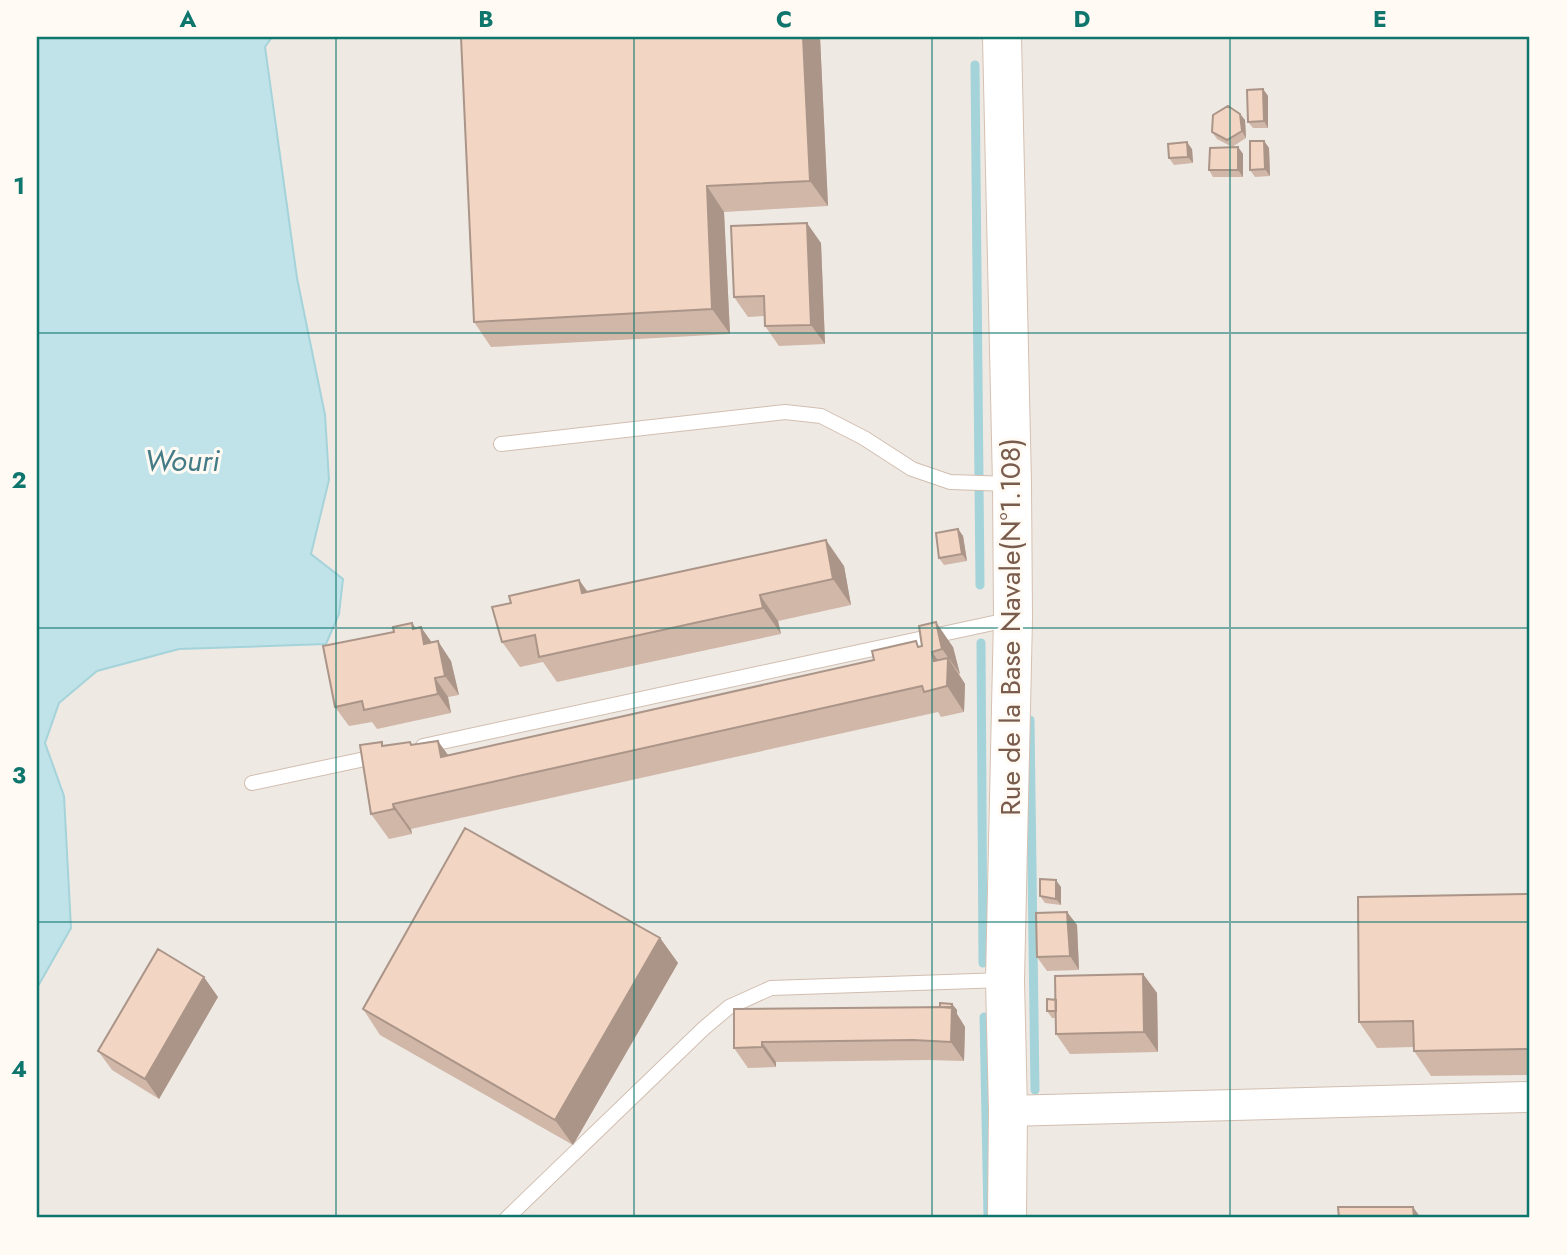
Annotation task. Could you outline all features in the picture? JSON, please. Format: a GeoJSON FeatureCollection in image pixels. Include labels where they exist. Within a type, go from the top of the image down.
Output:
{"type":"FeatureCollection","features":[{"type":"Feature","properties":{"kind":"main road","name":"Rue de la Base Navale(N°1.108)"},"geometry":{"type":"LineString","coordinates":[[1002,37],[1013,618],[1005,980],[1007,1218]]}},
{"type":"Feature","properties":{"kind":"street"},"geometry":{"type":"LineString","coordinates":[[1008,1111],[1530,1097]]}},
{"type":"Feature","properties":{"kind":"lane"},"geometry":{"type":"LineString","coordinates":[[501,444],[785,412],[821,416],[864,438],[912,469],[950,482],[1012,485]]}},
{"type":"Feature","properties":{"kind":"lane"},"geometry":{"type":"LineString","coordinates":[[415,748],[1013,618]]}},
{"type":"Feature","properties":{"kind":"lane"},"geometry":{"type":"LineString","coordinates":[[252,783],[388,754]]}},
{"type":"Feature","properties":{"kind":"lane"},"geometry":{"type":"LineString","coordinates":[[507,1218],[729,1007],[771,988],[1005,980]]}},
{"type":"Feature","properties":{"kind":"shaded area"},"geometry":{"type":"Polygon","coordinates":[[[272,37],[1530,37],[1530,1218],[37,1218],[37,988],[71,928],[64,796],[45,743],[59,703],[97,671],[179,649],[325,644],[343,579],[311,554],[329,480],[325,415],[297,278],[265,46],[272,37]]]}},
{"type":"Feature","properties":{"kind":"water","name":"Wouri"},"geometry":{"type":"Polygon","coordinates":[[[37,37],[272,37],[265,47],[297,278],[325,415],[329,480],[311,554],[343,579],[339,614],[326,644],[179,649],[97,671],[59,703],[45,743],[64,796],[71,928],[37,988],[37,37]]]}},
{"type":"Feature","properties":{"kind":"building"},"geometry":{"type":"Polygon","coordinates":[[[461,37],[803,37],[810,181],[707,186],[712,309],[474,322],[461,37]]]}},
{"type":"Feature","properties":{"kind":"building"},"geometry":{"type":"Polygon","coordinates":[[[1263,89],[1264,121],[1248,122],[1247,90],[1263,89]]]}},
{"type":"Feature","properties":{"kind":"building"},"geometry":{"type":"Polygon","coordinates":[[[1228,106],[1240,114],[1242,131],[1227,140],[1212,132],[1213,115],[1228,106]]]}},
{"type":"Feature","properties":{"kind":"building"},"geometry":{"type":"Polygon","coordinates":[[[1250,141],[1264,141],[1265,169],[1250,170],[1250,141]]]}},
{"type":"Feature","properties":{"kind":"building"},"geometry":{"type":"Polygon","coordinates":[[[1187,142],[1188,157],[1169,158],[1168,144],[1187,142]]]}},
{"type":"Feature","properties":{"kind":"building"},"geometry":{"type":"Polygon","coordinates":[[[1238,147],[1238,170],[1209,170],[1210,148],[1238,147]]]}},
{"type":"Feature","properties":{"kind":"building"},"geometry":{"type":"Polygon","coordinates":[[[807,223],[811,325],[765,326],[764,296],[734,297],[731,226],[807,223]]]}},
{"type":"Feature","properties":{"kind":"building"},"geometry":{"type":"Polygon","coordinates":[[[958,529],[962,554],[939,558],[936,533],[958,529]]]}},
{"type":"Feature","properties":{"kind":"building"},"geometry":{"type":"Polygon","coordinates":[[[826,540],[833,579],[760,595],[763,608],[539,657],[535,635],[502,642],[492,607],[511,603],[509,596],[579,580],[582,593],[826,540]]]}},
{"type":"Feature","properties":{"kind":"building"},"geometry":{"type":"Polygon","coordinates":[[[936,622],[942,649],[932,652],[934,661],[948,658],[947,686],[924,692],[922,686],[393,804],[394,809],[371,814],[360,745],[382,742],[382,746],[410,742],[411,745],[438,741],[441,757],[874,660],[872,651],[916,641],[918,647],[922,646],[919,626],[936,622]]]}},
{"type":"Feature","properties":{"kind":"building"},"geometry":{"type":"Polygon","coordinates":[[[412,623],[413,629],[421,627],[424,644],[438,641],[445,676],[435,678],[438,694],[364,710],[362,701],[335,707],[323,646],[394,632],[393,627],[412,623]]]}},
{"type":"Feature","properties":{"kind":"building"},"geometry":{"type":"Polygon","coordinates":[[[465,828],[660,938],[555,1120],[363,1009],[465,828]]]}},
{"type":"Feature","properties":{"kind":"building"},"geometry":{"type":"Polygon","coordinates":[[[1040,879],[1056,880],[1056,899],[1040,896],[1040,879]]]}},
{"type":"Feature","properties":{"kind":"building"},"geometry":{"type":"Polygon","coordinates":[[[1530,894],[1530,1049],[1414,1051],[1413,1021],[1359,1022],[1358,897],[1530,894]]]}},
{"type":"Feature","properties":{"kind":"building"},"geometry":{"type":"Polygon","coordinates":[[[1067,912],[1070,956],[1037,957],[1036,913],[1067,912]]]}},
{"type":"Feature","properties":{"kind":"building"},"geometry":{"type":"Polygon","coordinates":[[[158,949],[204,977],[145,1079],[98,1051],[158,949]]]}},
{"type":"Feature","properties":{"kind":"building"},"geometry":{"type":"Polygon","coordinates":[[[1143,974],[1144,1032],[1056,1034],[1055,976],[1143,974]]]}},
{"type":"Feature","properties":{"kind":"building"},"geometry":{"type":"Polygon","coordinates":[[[1047,999],[1056,1000],[1056,1011],[1047,1011],[1047,999]]]}},
{"type":"Feature","properties":{"kind":"building"},"geometry":{"type":"Polygon","coordinates":[[[940,1003],[952,1004],[952,1008],[940,1007],[940,1003]]]}},
{"type":"Feature","properties":{"kind":"building"},"geometry":{"type":"Polygon","coordinates":[[[952,1007],[951,1042],[762,1042],[762,1047],[734,1048],[734,1009],[952,1007]]]}},
{"type":"Feature","properties":{"kind":"building"},"geometry":{"type":"Polygon","coordinates":[[[1338,1207],[1413,1207],[1414,1218],[1339,1218],[1338,1207]]]}},
{"type":"Feature","properties":{"kind":"waterway"},"geometry":{"type":"LineString","coordinates":[[975,65],[980,585]]}},
{"type":"Feature","properties":{"kind":"waterway"},"geometry":{"type":"LineString","coordinates":[[981,643],[983,963]]}},
{"type":"Feature","properties":{"kind":"waterway"},"geometry":{"type":"LineString","coordinates":[[1030,720],[1035,1090]]}},
{"type":"Feature","properties":{"kind":"waterway"},"geometry":{"type":"LineString","coordinates":[[984,1017],[988,1217]]}}]}
